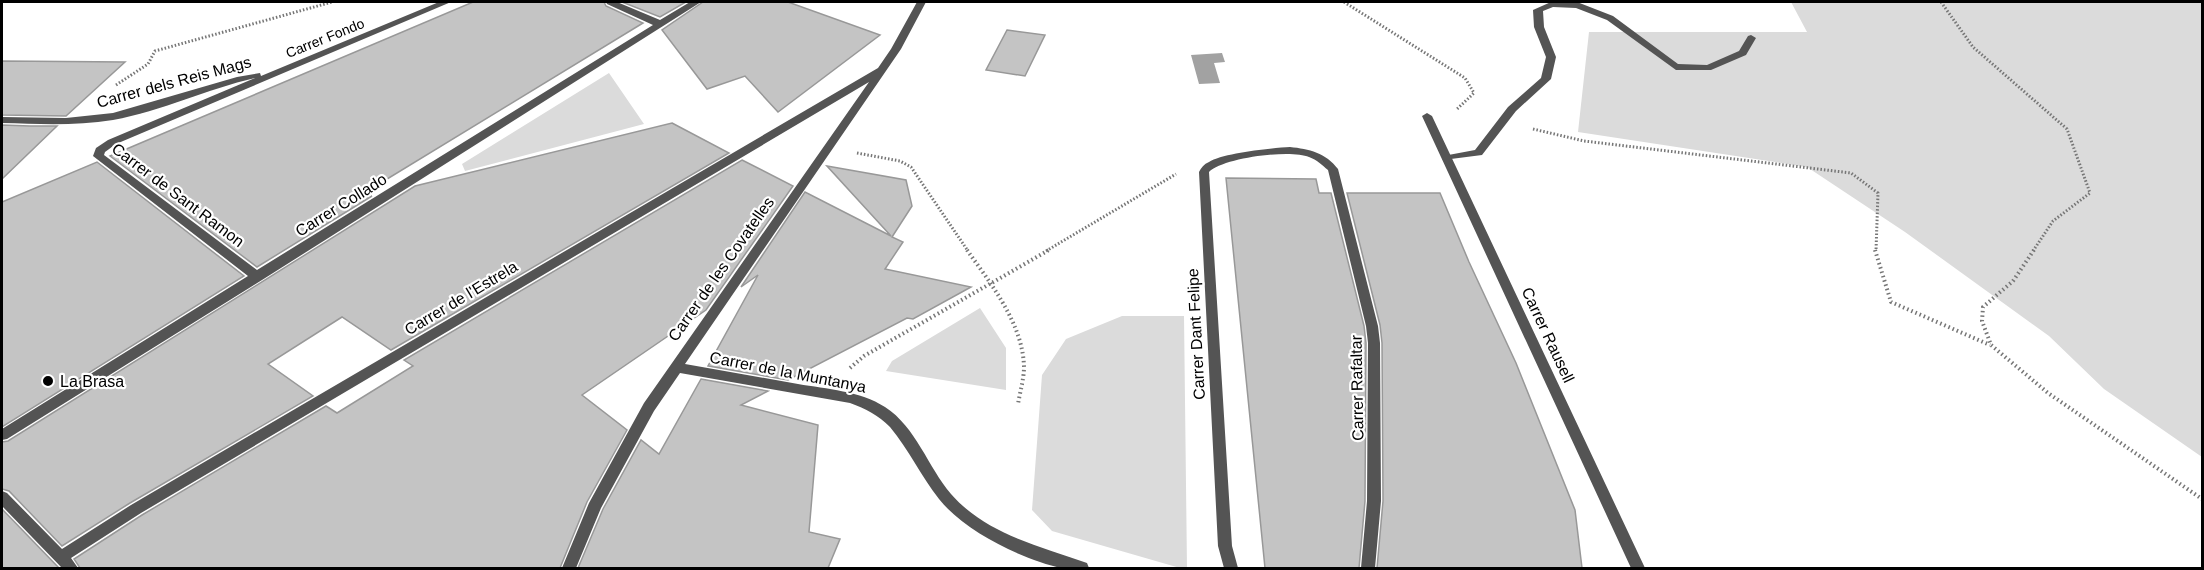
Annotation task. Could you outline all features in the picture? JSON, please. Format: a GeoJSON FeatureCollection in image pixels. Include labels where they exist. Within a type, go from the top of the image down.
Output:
{"type":"FeatureCollection","features":[{"type":"Feature","properties":{"kind":"street","name":"Carrer Fondo"},"geometry":{"type":"LineString","coordinates":[[281,70],[446,2]]}},
{"type":"Feature","properties":{"kind":"street"},"geometry":{"type":"LineString","coordinates":[[610,2],[660,24]]}},
{"type":"Feature","properties":{"kind":"street","name":"Carrer Collado"},"geometry":{"type":"LineString","coordinates":[[2,435],[696,2]]}},
{"type":"Feature","properties":{"kind":"street","name":"Carrer de les Covatelles"},"geometry":{"type":"LineString","coordinates":[[570,568],[594,507],[614,467],[675,367],[908,30],[921,2]]}},
{"type":"Feature","properties":{"kind":"street"},"geometry":{"type":"LineString","coordinates":[[1447,158],[1478,153],[1512,110],[1546,79],[1551,57],[1539,27],[1538,10],[1552,4],[1577,5],[1610,18],[1676,67],[1708,68],[1743,53],[1751,38]]}},
{"type":"Feature","properties":{"kind":"street","name":"Carrer dels Reis Mags"},"geometry":{"type":"LineString","coordinates":[[2,120],[87,120],[129,113],[234,80],[281,70]]}},
{"type":"Feature","properties":{"kind":"street","name":"Carrer de Sant Ramon"},"geometry":{"type":"LineString","coordinates":[[258,276],[98,156],[100,150],[112,142],[281,70]]}},
{"type":"Feature","properties":{"kind":"street","name":"Carrer de l'Estrela"},"geometry":{"type":"LineString","coordinates":[[60,558],[136,509],[881,70]]}},
{"type":"Feature","properties":{"kind":"street","name":"Carrer Rausell"},"geometry":{"type":"LineString","coordinates":[[1427,116],[1638,568]]}},
{"type":"Feature","properties":{"kind":"street","name":"Carrer Dant Felipe"},"geometry":{"type":"LineString","coordinates":[[1230,568],[1225,546],[1203,172],[1215,162],[1274,150]]}},
{"type":"Feature","properties":{"kind":"street","name":"Carrer Rafaltar"},"geometry":{"type":"LineString","coordinates":[[1274,150],[1317,156],[1332,169],[1372,326],[1374,343],[1374,501],[1368,568]]}},
{"type":"Feature","properties":{"kind":"street","name":"Carrer de la Muntanya"},"geometry":{"type":"LineString","coordinates":[[675,367],[851,398],[883,412],[897,426],[933,481],[954,506],[974,522],[995,536],[1082,568]]}},
{"type":"Feature","properties":{"kind":"street"},"geometry":{"type":"LineString","coordinates":[[2,497],[71,568]]}},
{"type":"Feature","properties":{"kind":"path"},"geometry":{"type":"LineString","coordinates":[[87,120],[97,102],[126,77],[148,64],[154,51],[333,2]]}},
{"type":"Feature","properties":{"kind":"path"},"geometry":{"type":"LineString","coordinates":[[1344,2],[1465,78],[1474,93],[1434,132]]}},
{"type":"Feature","properties":{"kind":"path"},"geometry":{"type":"LineString","coordinates":[[1941,2],[1973,47],[2067,129],[2090,193],[2053,221],[2013,280],[1983,307],[1982,321],[1991,345]]}},
{"type":"Feature","properties":{"kind":"path"},"geometry":{"type":"LineString","coordinates":[[1492,135],[1527,128],[1584,141],[1851,173],[1878,193],[1875,249],[1891,303],[1991,345],[2048,393],[2202,500]]}},
{"type":"Feature","properties":{"kind":"path"},"geometry":{"type":"LineString","coordinates":[[827,148],[900,160],[911,167],[991,284],[1016,330],[1022,349],[1024,369],[1018,404]]}},
{"type":"Feature","properties":{"kind":"path"},"geometry":{"type":"LineString","coordinates":[[829,394],[846,371],[864,356],[1181,172]]}},
{"type":"Feature","properties":{"kind":"shaded area"},"geometry":{"type":"Polygon","coordinates":[[[1791,2],[2202,2],[2202,457],[2104,389],[2049,336],[1905,232],[1807,167],[1578,132],[1589,32],[1807,32],[1791,2]]]}},
{"type":"Feature","properties":{"kind":"shaded area"},"geometry":{"type":"Polygon","coordinates":[[[1222,53],[1225,62],[1214,63],[1220,83],[1199,84],[1191,55],[1222,53]]]}},
{"type":"Feature","properties":{"kind":"shaded area"},"geometry":{"type":"Polygon","coordinates":[[[609,73],[644,124],[465,171],[462,164],[609,73]]]}},
{"type":"Feature","properties":{"kind":"shaded area"},"geometry":{"type":"Polygon","coordinates":[[[980,308],[1006,348],[1006,390],[886,371],[892,361],[980,308]]]}},
{"type":"Feature","properties":{"kind":"shaded area"},"geometry":{"type":"Polygon","coordinates":[[[1122,316],[1184,316],[1187,568],[1180,568],[1052,531],[1032,510],[1042,375],[1066,339],[1122,316]]]}},
{"type":"Feature","properties":{"kind":"building"},"geometry":{"type":"Polygon","coordinates":[[[473,2],[604,2],[606,6],[643,23],[351,201],[372,196],[257,267],[110,156],[473,2]]]}},
{"type":"Feature","properties":{"kind":"building"},"geometry":{"type":"Polygon","coordinates":[[[622,2],[686,2],[660,17],[622,2]]]}},
{"type":"Feature","properties":{"kind":"building"},"geometry":{"type":"Polygon","coordinates":[[[703,2],[788,2],[880,35],[778,112],[745,76],[707,89],[662,30],[703,2]]]}},
{"type":"Feature","properties":{"kind":"building"},"geometry":{"type":"Polygon","coordinates":[[[1007,30],[1045,35],[1025,76],[986,70],[1007,30]]]}},
{"type":"Feature","properties":{"kind":"building"},"geometry":{"type":"Polygon","coordinates":[[[2,61],[125,62],[66,116],[2,115],[2,61]]]}},
{"type":"Feature","properties":{"kind":"building"},"geometry":{"type":"Polygon","coordinates":[[[672,123],[729,153],[391,350],[342,317],[268,364],[313,396],[130,503],[62,546],[9,491],[2,489],[2,442],[8,441],[415,186],[672,123]]]}},
{"type":"Feature","properties":{"kind":"building"},"geometry":{"type":"Polygon","coordinates":[[[2,125],[30,126],[57,126],[2,179],[2,125]]]}},
{"type":"Feature","properties":{"kind":"building"},"geometry":{"type":"Polygon","coordinates":[[[742,160],[793,186],[706,310],[582,395],[627,430],[587,502],[560,568],[80,568],[74,559],[142,515],[326,406],[337,413],[413,366],[404,360],[742,160]]]}},
{"type":"Feature","properties":{"kind":"building"},"geometry":{"type":"Polygon","coordinates":[[[97,162],[244,276],[2,427],[2,202],[97,162]]]}},
{"type":"Feature","properties":{"kind":"building"},"geometry":{"type":"Polygon","coordinates":[[[827,166],[906,180],[912,206],[892,237],[903,242],[885,269],[971,287],[913,319],[907,318],[788,380],[708,366],[758,275],[741,287],[805,192],[891,236],[827,166]]]}},
{"type":"Feature","properties":{"kind":"building"},"geometry":{"type":"Polygon","coordinates":[[[1226,178],[1316,179],[1319,193],[1331,193],[1364,326],[1366,343],[1365,501],[1359,568],[1265,568],[1226,178]]]}},
{"type":"Feature","properties":{"kind":"building"},"geometry":{"type":"Polygon","coordinates":[[[1347,193],[1440,193],[1516,363],[1575,510],[1582,568],[1377,568],[1383,501],[1382,343],[1380,325],[1347,193]]]}},
{"type":"Feature","properties":{"kind":"building"},"geometry":{"type":"Polygon","coordinates":[[[701,379],[768,391],[741,405],[818,425],[809,532],[840,539],[828,568],[578,568],[603,509],[641,440],[659,454],[701,379]]]}},
{"type":"Feature","properties":{"kind":"building"},"geometry":{"type":"Polygon","coordinates":[[[2,509],[59,568],[2,568],[2,509]]]}},
{"type":"Feature","properties":{"kind":"place","name":"La Brasa"},"geometry":{"type":"Point","coordinates":[48,381]}}]}
